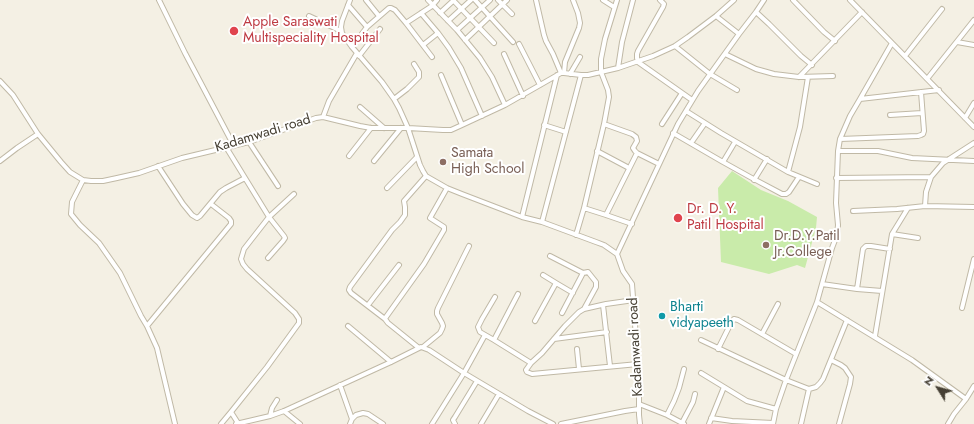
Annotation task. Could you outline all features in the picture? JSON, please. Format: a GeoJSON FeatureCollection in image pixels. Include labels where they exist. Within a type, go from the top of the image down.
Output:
{"type":"FeatureCollection","features":[{"type":"Feature","properties":{"kind":"street"},"geometry":{"type":"LineString","coordinates":[[160,0],[185,53],[234,146]]}},
{"type":"Feature","properties":{"kind":"street"},"geometry":{"type":"LineString","coordinates":[[341,31],[342,21],[350,0]]}},
{"type":"Feature","properties":{"kind":"street"},"geometry":{"type":"LineString","coordinates":[[366,0],[379,16]]}},
{"type":"Feature","properties":{"kind":"street"},"geometry":{"type":"LineString","coordinates":[[428,0],[432,6],[457,30],[486,66],[505,105]]}},
{"type":"Feature","properties":{"kind":"street"},"geometry":{"type":"LineString","coordinates":[[406,23],[432,6],[437,0]]}},
{"type":"Feature","properties":{"kind":"street"},"geometry":{"type":"LineString","coordinates":[[440,13],[454,0],[494,43]]}},
{"type":"Feature","properties":{"kind":"street"},"geometry":{"type":"LineString","coordinates":[[448,21],[471,0]]}},
{"type":"Feature","properties":{"kind":"street"},"geometry":{"type":"LineString","coordinates":[[475,0],[513,42]]}},
{"type":"Feature","properties":{"kind":"street"},"geometry":{"type":"LineString","coordinates":[[457,30],[490,0]]}},
{"type":"Feature","properties":{"kind":"street"},"geometry":{"type":"LineString","coordinates":[[498,0],[512,14]]}},
{"type":"Feature","properties":{"kind":"street"},"geometry":{"type":"LineString","coordinates":[[465,40],[508,0]]}},
{"type":"Feature","properties":{"kind":"street"},"geometry":{"type":"LineString","coordinates":[[536,0],[546,41],[561,74]]}},
{"type":"Feature","properties":{"kind":"street"},"geometry":{"type":"LineString","coordinates":[[522,217],[544,125],[565,62],[579,28],[580,23],[578,13],[573,0]]}},
{"type":"Feature","properties":{"kind":"street"},"geometry":{"type":"LineString","coordinates":[[603,0],[614,7]]}},
{"type":"Feature","properties":{"kind":"street"},"geometry":{"type":"LineString","coordinates":[[576,235],[598,151],[609,97],[600,67],[617,0]]}},
{"type":"Feature","properties":{"kind":"street"},"geometry":{"type":"LineString","coordinates":[[618,68],[622,42],[633,0]]}},
{"type":"Feature","properties":{"kind":"street"},"geometry":{"type":"LineString","coordinates":[[660,0],[664,4],[663,7],[638,51],[638,62],[692,100]]}},
{"type":"Feature","properties":{"kind":"street"},"geometry":{"type":"LineString","coordinates":[[561,74],[581,75],[601,72],[638,62],[675,46],[716,16],[734,0]]}},
{"type":"Feature","properties":{"kind":"street"},"geometry":{"type":"LineString","coordinates":[[308,16],[341,31],[352,48],[382,82],[399,108],[408,128],[422,171],[426,176],[446,188],[522,217],[542,222],[604,245],[617,254],[686,110],[710,74],[764,0]]}},
{"type":"Feature","properties":{"kind":"street"},"geometry":{"type":"LineString","coordinates":[[793,0],[834,41]]}},
{"type":"Feature","properties":{"kind":"street"},"geometry":{"type":"LineString","coordinates":[[850,0],[974,127]]}},
{"type":"Feature","properties":{"kind":"street"},"geometry":{"type":"LineString","coordinates":[[348,5],[367,27]]}},
{"type":"Feature","properties":{"kind":"street"},"geometry":{"type":"LineString","coordinates":[[352,48],[367,27],[389,8],[391,8],[396,11],[432,57]]}},
{"type":"Feature","properties":{"kind":"street"},"geometry":{"type":"LineString","coordinates":[[905,56],[942,9]]}},
{"type":"Feature","properties":{"kind":"street"},"geometry":{"type":"LineString","coordinates":[[756,12],[801,56],[812,64]]}},
{"type":"Feature","properties":{"kind":"street"},"geometry":{"type":"LineString","coordinates":[[799,77],[862,12]]}},
{"type":"Feature","properties":{"kind":"street"},"geometry":{"type":"LineString","coordinates":[[421,13],[449,48],[461,68],[482,116]]}},
{"type":"Feature","properties":{"kind":"street"},"geometry":{"type":"LineString","coordinates":[[716,16],[739,34]]}},
{"type":"Feature","properties":{"kind":"street"},"geometry":{"type":"LineString","coordinates":[[927,79],[974,20]]}},
{"type":"Feature","properties":{"kind":"street"},"geometry":{"type":"LineString","coordinates":[[323,117],[335,90],[358,55],[380,29]]}},
{"type":"Feature","properties":{"kind":"street"},"geometry":{"type":"LineString","coordinates":[[423,45],[438,33]]}},
{"type":"Feature","properties":{"kind":"street"},"geometry":{"type":"LineString","coordinates":[[957,42],[974,45]]}},
{"type":"Feature","properties":{"kind":"street"},"geometry":{"type":"LineString","coordinates":[[711,418],[744,423],[773,423],[786,380],[817,302],[837,230],[836,178],[840,140],[850,116],[892,43]]}},
{"type":"Feature","properties":{"kind":"street"},"geometry":{"type":"LineString","coordinates":[[519,44],[540,85]]}},
{"type":"Feature","properties":{"kind":"street"},"geometry":{"type":"LineString","coordinates":[[675,46],[710,74],[737,90]]}},
{"type":"Feature","properties":{"kind":"street"},"geometry":{"type":"LineString","coordinates":[[504,54],[523,96]]}},
{"type":"Feature","properties":{"kind":"street"},"geometry":{"type":"LineString","coordinates":[[725,54],[756,69],[774,74],[799,77],[833,76]]}},
{"type":"Feature","properties":{"kind":"street"},"geometry":{"type":"LineString","coordinates":[[570,74],[580,57]]}},
{"type":"Feature","properties":{"kind":"street"},"geometry":{"type":"LineString","coordinates":[[394,99],[419,77],[419,72],[414,64]]}},
{"type":"Feature","properties":{"kind":"street","name":"Kadamwadi road"},"geometry":{"type":"LineString","coordinates":[[83,180],[103,181],[139,173],[182,158],[249,142],[316,118],[323,117],[371,128],[451,130],[523,96],[561,74]]}},
{"type":"Feature","properties":{"kind":"street"},"geometry":{"type":"LineString","coordinates":[[441,75],[462,125]]}},
{"type":"Feature","properties":{"kind":"street"},"geometry":{"type":"LineString","coordinates":[[542,222],[581,75]]}},
{"type":"Feature","properties":{"kind":"street"},"geometry":{"type":"LineString","coordinates":[[788,172],[800,127],[808,77]]}},
{"type":"Feature","properties":{"kind":"street"},"geometry":{"type":"LineString","coordinates":[[0,81],[13,95],[38,134],[61,162],[70,172],[83,180],[72,202],[71,214],[99,243],[120,273],[147,326],[157,348],[175,424]]}},
{"type":"Feature","properties":{"kind":"street"},"geometry":{"type":"LineString","coordinates":[[860,99],[938,90]]}},
{"type":"Feature","properties":{"kind":"street"},"geometry":{"type":"LineString","coordinates":[[840,140],[918,136],[923,134],[921,92]]}},
{"type":"Feature","properties":{"kind":"street"},"geometry":{"type":"LineString","coordinates":[[662,124],[682,93]]}},
{"type":"Feature","properties":{"kind":"street"},"geometry":{"type":"LineString","coordinates":[[965,118],[974,103]]}},
{"type":"Feature","properties":{"kind":"street"},"geometry":{"type":"LineString","coordinates":[[360,107],[384,128]]}},
{"type":"Feature","properties":{"kind":"street"},"geometry":{"type":"LineString","coordinates":[[686,110],[735,142],[788,172],[817,184]]}},
{"type":"Feature","properties":{"kind":"street"},"geometry":{"type":"LineString","coordinates":[[890,115],[922,113]]}},
{"type":"Feature","properties":{"kind":"street"},"geometry":{"type":"LineString","coordinates":[[691,143],[705,123]]}},
{"type":"Feature","properties":{"kind":"street"},"geometry":{"type":"LineString","coordinates":[[604,124],[632,134],[636,137],[637,141],[634,148],[635,151],[659,164]]}},
{"type":"Feature","properties":{"kind":"street"},"geometry":{"type":"LineString","coordinates":[[544,125],[566,132]]}},
{"type":"Feature","properties":{"kind":"street"},"geometry":{"type":"LineString","coordinates":[[349,156],[371,128]]}},
{"type":"Feature","properties":{"kind":"street"},"geometry":{"type":"LineString","coordinates":[[374,162],[401,128]]}},
{"type":"Feature","properties":{"kind":"street"},"geometry":{"type":"LineString","coordinates":[[674,133],[754,180],[782,194],[789,192],[799,177]]}},
{"type":"Feature","properties":{"kind":"street"},"geometry":{"type":"LineString","coordinates":[[0,161],[38,134]]}},
{"type":"Feature","properties":{"kind":"street"},"geometry":{"type":"LineString","coordinates":[[249,142],[278,186]]}},
{"type":"Feature","properties":{"kind":"street"},"geometry":{"type":"LineString","coordinates":[[723,162],[735,142]]}},
{"type":"Feature","properties":{"kind":"street"},"geometry":{"type":"LineString","coordinates":[[925,206],[926,192],[931,177],[943,163],[974,143]]}},
{"type":"Feature","properties":{"kind":"street"},"geometry":{"type":"LineString","coordinates":[[226,147],[269,218],[285,238],[268,258]]}},
{"type":"Feature","properties":{"kind":"street"},"geometry":{"type":"LineString","coordinates":[[598,151],[629,168]]}},
{"type":"Feature","properties":{"kind":"street"},"geometry":{"type":"LineString","coordinates":[[838,151],[878,151],[912,158],[974,161]]}},
{"type":"Feature","properties":{"kind":"street"},"geometry":{"type":"LineString","coordinates":[[606,214],[637,152]]}},
{"type":"Feature","properties":{"kind":"street"},"geometry":{"type":"LineString","coordinates":[[387,188],[417,157]]}},
{"type":"Feature","properties":{"kind":"street"},"geometry":{"type":"LineString","coordinates":[[754,180],[767,159]]}},
{"type":"Feature","properties":{"kind":"street"},"geometry":{"type":"LineString","coordinates":[[158,166],[188,211],[197,218],[226,188],[245,178]]}},
{"type":"Feature","properties":{"kind":"street"},"geometry":{"type":"LineString","coordinates":[[426,176],[404,201],[405,215],[392,230],[349,290],[386,319],[388,323],[421,348],[429,350],[477,381],[552,424]]}},
{"type":"Feature","properties":{"kind":"street"},"geometry":{"type":"LineString","coordinates":[[836,178],[931,177]]}},
{"type":"Feature","properties":{"kind":"street"},"geometry":{"type":"LineString","coordinates":[[386,319],[387,315],[424,264],[444,230],[444,227],[430,218],[446,188]]}},
{"type":"Feature","properties":{"kind":"street"},"geometry":{"type":"LineString","coordinates":[[221,424],[267,367],[299,323],[299,319],[295,313],[247,269],[241,259],[244,250],[269,218],[294,194]]}},
{"type":"Feature","properties":{"kind":"street"},"geometry":{"type":"LineString","coordinates":[[147,326],[231,224],[229,218],[211,204]]}},
{"type":"Feature","properties":{"kind":"street"},"geometry":{"type":"LineString","coordinates":[[853,210],[925,206],[974,207]]}},
{"type":"Feature","properties":{"kind":"street"},"geometry":{"type":"LineString","coordinates":[[584,208],[606,214],[632,224]]}},
{"type":"Feature","properties":{"kind":"street"},"geometry":{"type":"LineString","coordinates":[[875,336],[892,234],[908,208]]}},
{"type":"Feature","properties":{"kind":"street"},"geometry":{"type":"LineString","coordinates":[[892,234],[918,238]]}},
{"type":"Feature","properties":{"kind":"street"},"geometry":{"type":"LineString","coordinates":[[232,412],[237,424],[270,416],[421,348],[440,333],[442,329],[443,326],[438,317],[437,311],[469,246]]}},
{"type":"Feature","properties":{"kind":"street"},"geometry":{"type":"LineString","coordinates":[[857,289],[863,249],[866,246],[890,249]]}},
{"type":"Feature","properties":{"kind":"street","name":"Kadamwadi road"},"geometry":{"type":"LineString","coordinates":[[617,254],[623,271],[632,284],[639,378],[640,424]]}},
{"type":"Feature","properties":{"kind":"street"},"geometry":{"type":"LineString","coordinates":[[550,256],[583,273],[588,272],[596,282],[594,291],[584,309]]}},
{"type":"Feature","properties":{"kind":"street"},"geometry":{"type":"LineString","coordinates":[[962,308],[974,259]]}},
{"type":"Feature","properties":{"kind":"street"},"geometry":{"type":"LineString","coordinates":[[368,306],[399,265]]}},
{"type":"Feature","properties":{"kind":"street"},"geometry":{"type":"LineString","coordinates":[[562,314],[583,273]]}},
{"type":"Feature","properties":{"kind":"street"},"geometry":{"type":"LineString","coordinates":[[543,275],[573,293]]}},
{"type":"Feature","properties":{"kind":"street"},"geometry":{"type":"LineString","coordinates":[[535,321],[556,283]]}},
{"type":"Feature","properties":{"kind":"street"},"geometry":{"type":"LineString","coordinates":[[822,284],[882,291]]}},
{"type":"Feature","properties":{"kind":"street"},"geometry":{"type":"LineString","coordinates":[[494,340],[518,294]]}},
{"type":"Feature","properties":{"kind":"street"},"geometry":{"type":"LineString","coordinates":[[495,297],[478,327],[480,332],[531,363]]}},
{"type":"Feature","properties":{"kind":"street"},"geometry":{"type":"LineString","coordinates":[[634,300],[584,309],[575,315],[526,370],[529,373],[638,364]]}},
{"type":"Feature","properties":{"kind":"street"},"geometry":{"type":"LineString","coordinates":[[817,302],[875,336],[912,360],[966,399]]}},
{"type":"Feature","properties":{"kind":"street"},"geometry":{"type":"LineString","coordinates":[[762,334],[778,304]]}},
{"type":"Feature","properties":{"kind":"street"},"geometry":{"type":"LineString","coordinates":[[603,305],[610,366]]}},
{"type":"Feature","properties":{"kind":"street"},"geometry":{"type":"LineString","coordinates":[[718,349],[731,323],[734,320],[738,320],[796,354]]}},
{"type":"Feature","properties":{"kind":"street"},"geometry":{"type":"LineString","coordinates":[[701,340],[786,380],[809,388],[816,387],[823,379],[847,320]]}},
{"type":"Feature","properties":{"kind":"street"},"geometry":{"type":"LineString","coordinates":[[348,326],[391,362]]}},
{"type":"Feature","properties":{"kind":"street"},"geometry":{"type":"LineString","coordinates":[[554,339],[607,332]]}},
{"type":"Feature","properties":{"kind":"street"},"geometry":{"type":"LineString","coordinates":[[432,424],[464,373],[485,335]]}},
{"type":"Feature","properties":{"kind":"street"},"geometry":{"type":"LineString","coordinates":[[577,350],[579,369]]}},
{"type":"Feature","properties":{"kind":"street"},"geometry":{"type":"LineString","coordinates":[[831,360],[842,365],[850,377],[850,384],[839,424]]}},
{"type":"Feature","properties":{"kind":"street"},"geometry":{"type":"LineString","coordinates":[[667,415],[679,388],[684,369]]}},
{"type":"Feature","properties":{"kind":"street"},"geometry":{"type":"LineString","coordinates":[[700,373],[747,401],[776,409]]}},
{"type":"Feature","properties":{"kind":"street"},"geometry":{"type":"LineString","coordinates":[[455,424],[453,420],[455,416],[477,381]]}},
{"type":"Feature","properties":{"kind":"street"},"geometry":{"type":"LineString","coordinates":[[340,385],[352,419]]}},
{"type":"Feature","properties":{"kind":"street"},"geometry":{"type":"LineString","coordinates":[[948,424],[974,386]]}},
{"type":"Feature","properties":{"kind":"street"},"geometry":{"type":"LineString","coordinates":[[709,424],[724,387]]}},
{"type":"Feature","properties":{"kind":"street"},"geometry":{"type":"LineString","coordinates":[[801,424],[809,388]]}},
{"type":"Feature","properties":{"kind":"street"},"geometry":{"type":"LineString","coordinates":[[480,424],[499,394]]}},
{"type":"Feature","properties":{"kind":"street"},"geometry":{"type":"LineString","coordinates":[[639,404],[667,415],[683,424],[695,394]]}},
{"type":"Feature","properties":{"kind":"street"},"geometry":{"type":"LineString","coordinates":[[270,416],[272,408],[277,400]]}},
{"type":"Feature","properties":{"kind":"street"},"geometry":{"type":"LineString","coordinates":[[560,424],[639,409]]}},
{"type":"Feature","properties":{"kind":"street"},"geometry":{"type":"LineString","coordinates":[[284,411],[300,424]]}},
{"type":"Feature","properties":{"kind":"street"},"geometry":{"type":"LineString","coordinates":[[350,424],[356,415],[364,413],[383,424]]}},
{"type":"Feature","properties":{"kind":"street"},"geometry":{"type":"LineString","coordinates":[[249,421],[255,424]]}},
{"type":"Feature","properties":{"kind":"green space","name":"Dr.D.Y.Patil Jr.College"},"geometry":{"type":"Polygon","coordinates":[[[732,171],[761,190],[788,201],[817,217],[816,228],[805,268],[797,265],[769,274],[721,262],[718,188],[732,171]]]}},
{"type":"Feature","properties":{"kind":"place","name":"Apple Saraswati Multispeciality Hospital"},"geometry":{"type":"Point","coordinates":[234,31]}},
{"type":"Feature","properties":{"kind":"place","name":"Samata High School"},"geometry":{"type":"Point","coordinates":[443,162]}},
{"type":"Feature","properties":{"kind":"place","name":"Dr. D. Y. Patil Hospital"},"geometry":{"type":"Point","coordinates":[678,218]}},
{"type":"Feature","properties":{"kind":"place","name":"Dr.D.Y.Patil Jr.College"},"geometry":{"type":"Point","coordinates":[766,245]}},
{"type":"Feature","properties":{"kind":"place","name":"Bharti vidyapeeth"},"geometry":{"type":"Point","coordinates":[662,316]}}]}
